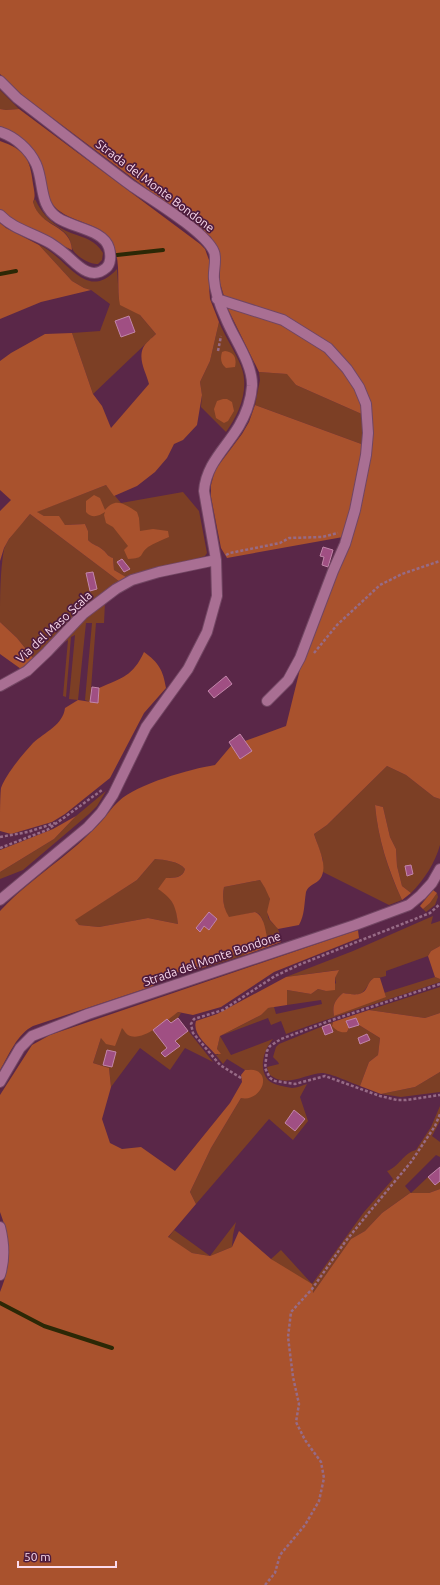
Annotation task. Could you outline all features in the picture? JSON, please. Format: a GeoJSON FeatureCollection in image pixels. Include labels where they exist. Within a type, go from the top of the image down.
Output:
{"type":"FeatureCollection","features":[{"type":"Feature","properties":{"kind":"street","name":"Strada del Monte Bondone"},"geometry":{"type":"LineString","coordinates":[[0,81],[17,98],[209,243],[215,253],[214,277],[217,299],[227,324],[250,370],[252,386],[250,401],[240,426],[216,458],[205,481],[205,498],[216,560],[217,596],[207,632],[188,670],[146,727],[101,813],[97,818],[5,891],[0,900]]}},
{"type":"Feature","properties":{"kind":"street"},"geometry":{"type":"LineString","coordinates":[[0,132],[14,139],[25,148],[32,157],[36,165],[43,198],[51,212],[59,219],[96,234],[107,244],[110,256],[108,265],[101,272],[86,272],[57,248],[42,238],[13,226],[6,222],[0,215]]}},
{"type":"Feature","properties":{"kind":"street"},"geometry":{"type":"LineString","coordinates":[[217,299],[283,320],[328,348],[348,369],[359,387],[366,404],[368,433],[362,479],[349,531],[300,658],[288,680],[267,701]]}},
{"type":"Feature","properties":{"kind":"street","name":"Via del Maso Scala"},"geometry":{"type":"LineString","coordinates":[[0,686],[27,671],[83,614],[116,589],[132,580],[160,572],[216,560]]}},
{"type":"Feature","properties":{"kind":"street","name":"Strada del Monte Bondone"},"geometry":{"type":"LineString","coordinates":[[0,1082],[20,1048],[32,1036],[88,1014],[348,927],[408,905],[421,895],[432,883],[440,869]]}},
{"type":"Feature","properties":{"kind":"street"},"geometry":{"type":"LineString","coordinates":[[0,1227],[4,1250],[0,1275]]}},
{"type":"Feature","properties":{"kind":"path"},"geometry":{"type":"LineString","coordinates":[[218,351],[222,329]]}},
{"type":"Feature","properties":{"kind":"path"},"geometry":{"type":"LineString","coordinates":[[216,560],[230,553],[280,543],[289,538],[322,536],[349,531]]}},
{"type":"Feature","properties":{"kind":"path"},"geometry":{"type":"LineString","coordinates":[[300,658],[302,660],[313,655],[337,625],[380,585],[402,574],[440,561]]}},
{"type":"Feature","properties":{"kind":"path"},"geometry":{"type":"LineString","coordinates":[[0,848],[47,830],[111,783],[117,785]]}},
{"type":"Feature","properties":{"kind":"path"},"geometry":{"type":"LineString","coordinates":[[0,837],[28,832],[59,822]]}},
{"type":"Feature","properties":{"kind":"path"},"geometry":{"type":"LineString","coordinates":[[241,1078],[222,1067],[193,1033],[190,1024],[192,1021],[223,1010],[275,976],[301,964],[430,913],[440,904]]}},
{"type":"Feature","properties":{"kind":"path"},"geometry":{"type":"LineString","coordinates":[[440,984],[332,1020],[281,1039],[270,1046],[267,1051],[265,1068],[270,1078],[283,1083],[295,1084],[325,1076],[380,1096],[397,1100],[440,1095]]}},
{"type":"Feature","properties":{"kind":"path"},"geometry":{"type":"LineString","coordinates":[[265,1585],[275,1573],[280,1555],[305,1525],[318,1501],[324,1478],[321,1462],[305,1440],[296,1422],[299,1404],[293,1378],[288,1337],[291,1312],[312,1289],[345,1242],[411,1162],[435,1126],[440,1114]]}},
{"type":"Feature","properties":{"kind":"shaded area"},"geometry":{"type":"Polygon","coordinates":[[[0,0],[440,0],[440,799],[434,797],[406,775],[387,766],[327,825],[314,834],[322,857],[323,869],[320,879],[310,886],[306,892],[303,913],[299,925],[278,929],[270,920],[267,912],[270,899],[260,880],[224,887],[223,895],[225,910],[229,917],[255,912],[262,919],[267,937],[246,949],[200,969],[185,970],[164,977],[153,986],[33,1026],[18,1039],[0,1070],[0,911],[25,887],[81,841],[102,821],[119,801],[127,795],[164,778],[215,765],[231,746],[286,726],[301,665],[324,610],[352,532],[371,433],[348,366],[284,317],[224,296],[220,283],[220,264],[211,237],[22,95],[0,74],[0,0]],[[155,859],[137,880],[75,920],[79,925],[99,927],[148,918],[178,924],[173,904],[167,896],[158,889],[166,878],[175,878],[180,876],[185,869],[179,864],[167,860],[155,859]],[[209,913],[196,928],[200,931],[204,926],[209,930],[217,919],[209,913]]]}},
{"type":"Feature","properties":{"kind":"shaded area"},"geometry":{"type":"Polygon","coordinates":[[[0,90],[19,109],[0,109],[0,90]]]}},
{"type":"Feature","properties":{"kind":"shaded area"},"geometry":{"type":"Polygon","coordinates":[[[0,109],[19,109],[200,244],[205,249],[209,260],[210,299],[219,322],[210,361],[200,382],[202,395],[197,425],[183,440],[174,444],[167,458],[155,472],[137,486],[114,496],[106,485],[37,512],[44,516],[59,516],[65,525],[85,524],[88,531],[88,540],[113,558],[114,570],[126,577],[124,581],[120,582],[30,514],[9,539],[4,548],[0,561],[0,511],[11,500],[0,490],[0,361],[11,353],[45,334],[72,333],[93,394],[102,406],[111,428],[149,384],[141,357],[145,344],[156,334],[140,315],[120,305],[117,257],[112,242],[101,230],[68,216],[54,206],[45,190],[33,151],[27,143],[0,126],[0,109]]]}},
{"type":"Feature","properties":{"kind":"shaded area"},"geometry":{"type":"Polygon","coordinates":[[[0,141],[15,148],[25,156],[32,175],[34,193],[33,202],[37,210],[42,217],[66,235],[72,250],[12,222],[0,211],[0,141]]]}},
{"type":"Feature","properties":{"kind":"shaded area"},"geometry":{"type":"Polygon","coordinates":[[[35,199],[41,210],[54,224],[97,245],[103,253],[102,260],[98,264],[95,264],[76,254],[73,251],[66,234],[39,214],[33,202],[35,199]]]}},
{"type":"Feature","properties":{"kind":"shaded area"},"geometry":{"type":"Polygon","coordinates":[[[0,223],[6,228],[39,245],[72,281],[91,290],[41,302],[0,319],[0,223]]]}},
{"type":"Feature","properties":{"kind":"shaded area"},"geometry":{"type":"Polygon","coordinates":[[[39,245],[86,280],[95,282],[106,278],[117,269],[119,299],[140,315],[156,334],[93,394],[72,333],[100,331],[110,304],[91,290],[72,281],[39,245]]]}},
{"type":"Feature","properties":{"kind":"shaded area"},"geometry":{"type":"Polygon","coordinates":[[[226,305],[284,323],[327,350],[357,388],[364,415],[296,385],[287,374],[259,372],[226,305]]]}},
{"type":"Feature","properties":{"kind":"shaded area"},"geometry":{"type":"Polygon","coordinates":[[[219,322],[241,366],[244,383],[242,401],[231,425],[226,432],[201,407],[202,395],[200,382],[210,361],[219,322]]]}},
{"type":"Feature","properties":{"kind":"shaded area"},"geometry":{"type":"Polygon","coordinates":[[[225,351],[233,354],[236,361],[235,367],[226,368],[223,365],[221,355],[222,352],[225,351]]]}},
{"type":"Feature","properties":{"kind":"shaded area"},"geometry":{"type":"Polygon","coordinates":[[[259,372],[288,374],[296,385],[364,415],[364,445],[255,405],[260,380],[259,372]]]}},
{"type":"Feature","properties":{"kind":"shaded area"},"geometry":{"type":"Polygon","coordinates":[[[227,399],[232,402],[234,411],[228,421],[224,423],[216,418],[214,409],[217,401],[227,399]]]}},
{"type":"Feature","properties":{"kind":"shaded area"},"geometry":{"type":"Polygon","coordinates":[[[255,405],[364,445],[363,457],[343,537],[227,558],[221,548],[211,497],[211,485],[215,470],[242,434],[249,422],[255,405]]]}},
{"type":"Feature","properties":{"kind":"shaded area"},"geometry":{"type":"Polygon","coordinates":[[[106,485],[121,503],[183,492],[199,511],[207,553],[205,556],[124,581],[126,577],[114,570],[113,558],[88,540],[88,531],[85,524],[65,525],[56,517],[44,516],[36,512],[106,485]]]}},
{"type":"Feature","properties":{"kind":"shaded area"},"geometry":{"type":"Polygon","coordinates":[[[94,495],[100,498],[105,510],[113,504],[120,503],[137,512],[140,531],[153,529],[168,531],[169,537],[148,547],[140,557],[128,559],[124,550],[128,546],[113,527],[106,523],[104,515],[105,512],[98,516],[91,516],[86,512],[86,501],[94,495]]]}},
{"type":"Feature","properties":{"kind":"shaded area"},"geometry":{"type":"Polygon","coordinates":[[[30,514],[120,582],[33,658],[17,638],[0,622],[1,576],[4,549],[12,535],[30,514]]]}},
{"type":"Feature","properties":{"kind":"shaded area"},"geometry":{"type":"Polygon","coordinates":[[[105,602],[104,623],[96,623],[90,702],[85,700],[92,623],[86,623],[78,700],[69,699],[75,635],[71,637],[66,697],[63,696],[68,640],[63,643],[64,637],[105,602]]]}},
{"type":"Feature","properties":{"kind":"shaded area"},"geometry":{"type":"Polygon","coordinates":[[[0,622],[17,638],[33,658],[21,669],[0,654],[0,622]]]}},
{"type":"Feature","properties":{"kind":"shaded area"},"geometry":{"type":"Polygon","coordinates":[[[144,652],[160,667],[166,688],[144,713],[110,778],[65,814],[52,822],[11,834],[0,831],[1,788],[3,782],[20,758],[33,743],[57,724],[64,714],[65,708],[78,700],[98,703],[99,688],[120,679],[131,671],[136,666],[144,652]]]}},
{"type":"Feature","properties":{"kind":"shaded area"},"geometry":{"type":"Polygon","coordinates":[[[387,766],[406,775],[434,797],[440,799],[440,845],[428,871],[411,893],[402,886],[397,866],[396,849],[390,837],[383,807],[375,805],[376,818],[384,854],[402,900],[389,905],[323,872],[323,860],[314,834],[327,825],[387,766]]]}},
{"type":"Feature","properties":{"kind":"shaded area"},"geometry":{"type":"Polygon","coordinates":[[[106,791],[97,806],[89,814],[23,870],[0,879],[0,872],[54,839],[76,816],[106,791]]]}},
{"type":"Feature","properties":{"kind":"shaded area"},"geometry":{"type":"Polygon","coordinates":[[[375,805],[383,807],[390,837],[396,849],[397,866],[402,886],[411,893],[402,900],[384,854],[376,818],[375,805]]]}},
{"type":"Feature","properties":{"kind":"shaded area"},"geometry":{"type":"Polygon","coordinates":[[[76,816],[54,839],[0,872],[0,850],[53,829],[76,816]]]}},
{"type":"Feature","properties":{"kind":"shaded area"},"geometry":{"type":"Polygon","coordinates":[[[155,859],[167,860],[179,864],[185,869],[180,876],[175,878],[166,878],[169,896],[176,909],[178,924],[148,918],[99,927],[79,925],[74,920],[137,880],[155,859]]]}},
{"type":"Feature","properties":{"kind":"shaded area"},"geometry":{"type":"Polygon","coordinates":[[[260,880],[270,898],[268,917],[279,932],[242,956],[200,969],[246,949],[263,920],[259,914],[255,912],[229,918],[225,911],[223,895],[224,887],[260,880]]]}},
{"type":"Feature","properties":{"kind":"shaded area"},"geometry":{"type":"Polygon","coordinates":[[[433,890],[437,893],[430,903],[423,909],[420,906],[433,890]]]}},
{"type":"Feature","properties":{"kind":"shaded area"},"geometry":{"type":"Polygon","coordinates":[[[437,893],[438,897],[435,905],[426,912],[423,909],[430,903],[437,893]]]}},
{"type":"Feature","properties":{"kind":"shaded area"},"geometry":{"type":"Polygon","coordinates":[[[433,916],[431,924],[440,921],[440,946],[431,951],[428,956],[386,971],[386,976],[371,980],[360,994],[343,993],[335,1003],[333,1009],[334,1016],[386,996],[384,993],[435,977],[440,979],[440,982],[286,1034],[281,1021],[271,1025],[268,1018],[220,1036],[261,1015],[267,1008],[274,1007],[276,1014],[322,1004],[321,1000],[287,1005],[287,990],[311,994],[318,989],[326,991],[336,983],[335,978],[338,970],[286,977],[353,951],[433,916]]]}},
{"type":"Feature","properties":{"kind":"shaded area"},"geometry":{"type":"Polygon","coordinates":[[[358,930],[359,938],[274,972],[221,1007],[193,1015],[178,1012],[154,1030],[140,1036],[134,1037],[128,1035],[122,1028],[115,1046],[106,1044],[101,1038],[93,1063],[109,1068],[111,1087],[102,1119],[110,1143],[122,1149],[141,1147],[175,1171],[230,1103],[242,1082],[241,1075],[245,1070],[256,1070],[261,1074],[263,1084],[261,1089],[253,1096],[241,1098],[211,1148],[190,1192],[196,1204],[168,1237],[192,1253],[210,1256],[232,1247],[239,1231],[271,1259],[312,1284],[313,1293],[351,1239],[365,1231],[382,1213],[410,1193],[429,1193],[440,1189],[440,1585],[0,1585],[0,1292],[7,1271],[9,1252],[4,1223],[0,1212],[0,1095],[32,1045],[50,1035],[358,930]]]}},
{"type":"Feature","properties":{"kind":"shaded area"},"geometry":{"type":"Polygon","coordinates":[[[279,932],[281,942],[242,956],[279,932]]]}},
{"type":"Feature","properties":{"kind":"shaded area"},"geometry":{"type":"Polygon","coordinates":[[[440,946],[440,979],[435,977],[428,956],[431,951],[440,946]]]}},
{"type":"Feature","properties":{"kind":"shaded area"},"geometry":{"type":"Polygon","coordinates":[[[339,970],[335,978],[335,990],[326,991],[318,989],[311,994],[287,990],[287,1005],[268,1008],[261,1015],[220,1036],[217,1049],[221,1054],[215,1054],[198,1035],[195,1026],[196,1021],[217,1014],[286,977],[339,970]]]}},
{"type":"Feature","properties":{"kind":"shaded area"},"geometry":{"type":"Polygon","coordinates":[[[374,978],[380,978],[386,997],[334,1016],[333,1009],[336,1000],[343,993],[359,994],[364,992],[370,981],[374,978]]]}},
{"type":"Feature","properties":{"kind":"shaded area"},"geometry":{"type":"Polygon","coordinates":[[[440,987],[440,1013],[425,1018],[369,1010],[440,987]]]}},
{"type":"Feature","properties":{"kind":"shaded area"},"geometry":{"type":"Polygon","coordinates":[[[369,1010],[425,1018],[440,1013],[440,1072],[415,1087],[381,1094],[360,1086],[369,1062],[378,1055],[380,1038],[359,1025],[356,1018],[346,1021],[349,1028],[347,1032],[339,1031],[332,1026],[333,1022],[369,1010]]]}},
{"type":"Feature","properties":{"kind":"shaded area"},"geometry":{"type":"Polygon","coordinates":[[[178,1012],[181,1013],[178,1018],[213,1062],[185,1048],[170,1070],[140,1048],[111,1087],[109,1068],[93,1063],[101,1038],[122,1028],[167,1019],[178,1012]]]}},
{"type":"Feature","properties":{"kind":"shaded area"},"geometry":{"type":"Polygon","coordinates":[[[333,1022],[332,1026],[347,1032],[349,1028],[359,1025],[380,1038],[378,1055],[369,1062],[360,1086],[326,1073],[315,1074],[288,1081],[275,1078],[269,1074],[267,1067],[279,1064],[273,1057],[276,1047],[279,1044],[333,1022]]]}},
{"type":"Feature","properties":{"kind":"shaded area"},"geometry":{"type":"Polygon","coordinates":[[[220,1036],[231,1055],[273,1039],[267,1048],[263,1059],[263,1070],[265,1075],[270,1082],[292,1088],[307,1084],[300,1097],[308,1121],[293,1140],[269,1119],[196,1204],[190,1192],[211,1148],[241,1098],[253,1070],[245,1070],[227,1059],[223,1064],[215,1054],[218,1055],[217,1049],[220,1036]]]}},
{"type":"Feature","properties":{"kind":"shaded area"},"geometry":{"type":"Polygon","coordinates":[[[440,1072],[440,1092],[401,1097],[381,1094],[415,1087],[440,1072]]]}},
{"type":"Feature","properties":{"kind":"shaded area"},"geometry":{"type":"Polygon","coordinates":[[[440,1106],[440,1121],[432,1136],[440,1142],[440,1157],[436,1155],[405,1186],[411,1193],[382,1213],[365,1231],[351,1239],[313,1293],[271,1259],[281,1250],[312,1284],[364,1212],[393,1179],[387,1171],[408,1154],[416,1150],[431,1127],[440,1106]]]}},
{"type":"Feature","properties":{"kind":"shaded area"},"geometry":{"type":"Polygon","coordinates":[[[428,1177],[435,1185],[440,1181],[440,1189],[429,1193],[411,1193],[428,1177]]]}},
{"type":"Feature","properties":{"kind":"shaded area"},"geometry":{"type":"Polygon","coordinates":[[[236,1222],[232,1247],[210,1256],[236,1222]]]}},
{"type":"Feature","properties":{"kind":"shaded area"},"geometry":{"type":"Polygon","coordinates":[[[174,1230],[210,1256],[192,1253],[168,1238],[174,1230]]]}},
{"type":"Feature","properties":{"kind":"building"},"geometry":{"type":"Polygon","coordinates":[[[129,316],[135,332],[121,337],[115,321],[129,316]]]}},
{"type":"Feature","properties":{"kind":"building"},"geometry":{"type":"Polygon","coordinates":[[[323,547],[333,550],[328,567],[322,565],[324,557],[320,556],[323,547]]]}},
{"type":"Feature","properties":{"kind":"building"},"geometry":{"type":"Polygon","coordinates":[[[122,559],[130,569],[124,572],[117,562],[122,559]]]}},
{"type":"Feature","properties":{"kind":"building"},"geometry":{"type":"Polygon","coordinates":[[[93,572],[97,589],[90,591],[86,573],[93,572]]]}},
{"type":"Feature","properties":{"kind":"building"},"geometry":{"type":"Polygon","coordinates":[[[226,676],[232,684],[214,698],[208,691],[226,676]]]}},
{"type":"Feature","properties":{"kind":"building"},"geometry":{"type":"Polygon","coordinates":[[[92,687],[99,688],[98,703],[90,702],[92,687]]]}},
{"type":"Feature","properties":{"kind":"building"},"geometry":{"type":"Polygon","coordinates":[[[240,734],[252,751],[240,759],[229,742],[240,734]]]}},
{"type":"Feature","properties":{"kind":"building"},"geometry":{"type":"Polygon","coordinates":[[[411,865],[413,874],[407,876],[405,866],[411,865]]]}},
{"type":"Feature","properties":{"kind":"building"},"geometry":{"type":"Polygon","coordinates":[[[209,912],[217,919],[209,930],[204,926],[200,932],[196,928],[209,912]]]}},
{"type":"Feature","properties":{"kind":"building"},"geometry":{"type":"Polygon","coordinates":[[[178,1018],[188,1031],[175,1041],[180,1046],[165,1057],[161,1053],[167,1048],[153,1030],[167,1019],[171,1023],[178,1018]]]}},
{"type":"Feature","properties":{"kind":"building"},"geometry":{"type":"Polygon","coordinates":[[[356,1018],[359,1025],[349,1028],[346,1021],[356,1018]]]}},
{"type":"Feature","properties":{"kind":"building"},"geometry":{"type":"Polygon","coordinates":[[[330,1024],[333,1032],[325,1035],[322,1027],[330,1024]]]}},
{"type":"Feature","properties":{"kind":"building"},"geometry":{"type":"Polygon","coordinates":[[[367,1034],[370,1040],[360,1044],[358,1038],[367,1034]]]}},
{"type":"Feature","properties":{"kind":"building"},"geometry":{"type":"Polygon","coordinates":[[[107,1050],[116,1052],[112,1067],[103,1065],[107,1050]]]}},
{"type":"Feature","properties":{"kind":"building"},"geometry":{"type":"Polygon","coordinates":[[[294,1110],[305,1119],[295,1131],[285,1123],[294,1110]]]}},
{"type":"Feature","properties":{"kind":"building"},"geometry":{"type":"Polygon","coordinates":[[[440,1167],[440,1181],[435,1185],[428,1177],[440,1167]]]}},
{"type":"Feature","properties":{"kind":"waterway"},"geometry":{"type":"LineString","coordinates":[[117,255],[163,250]]}},
{"type":"Feature","properties":{"kind":"waterway"},"geometry":{"type":"LineString","coordinates":[[0,274],[16,271]]}},
{"type":"Feature","properties":{"kind":"waterway"},"geometry":{"type":"LineString","coordinates":[[0,1303],[44,1326],[112,1348]]}}]}
